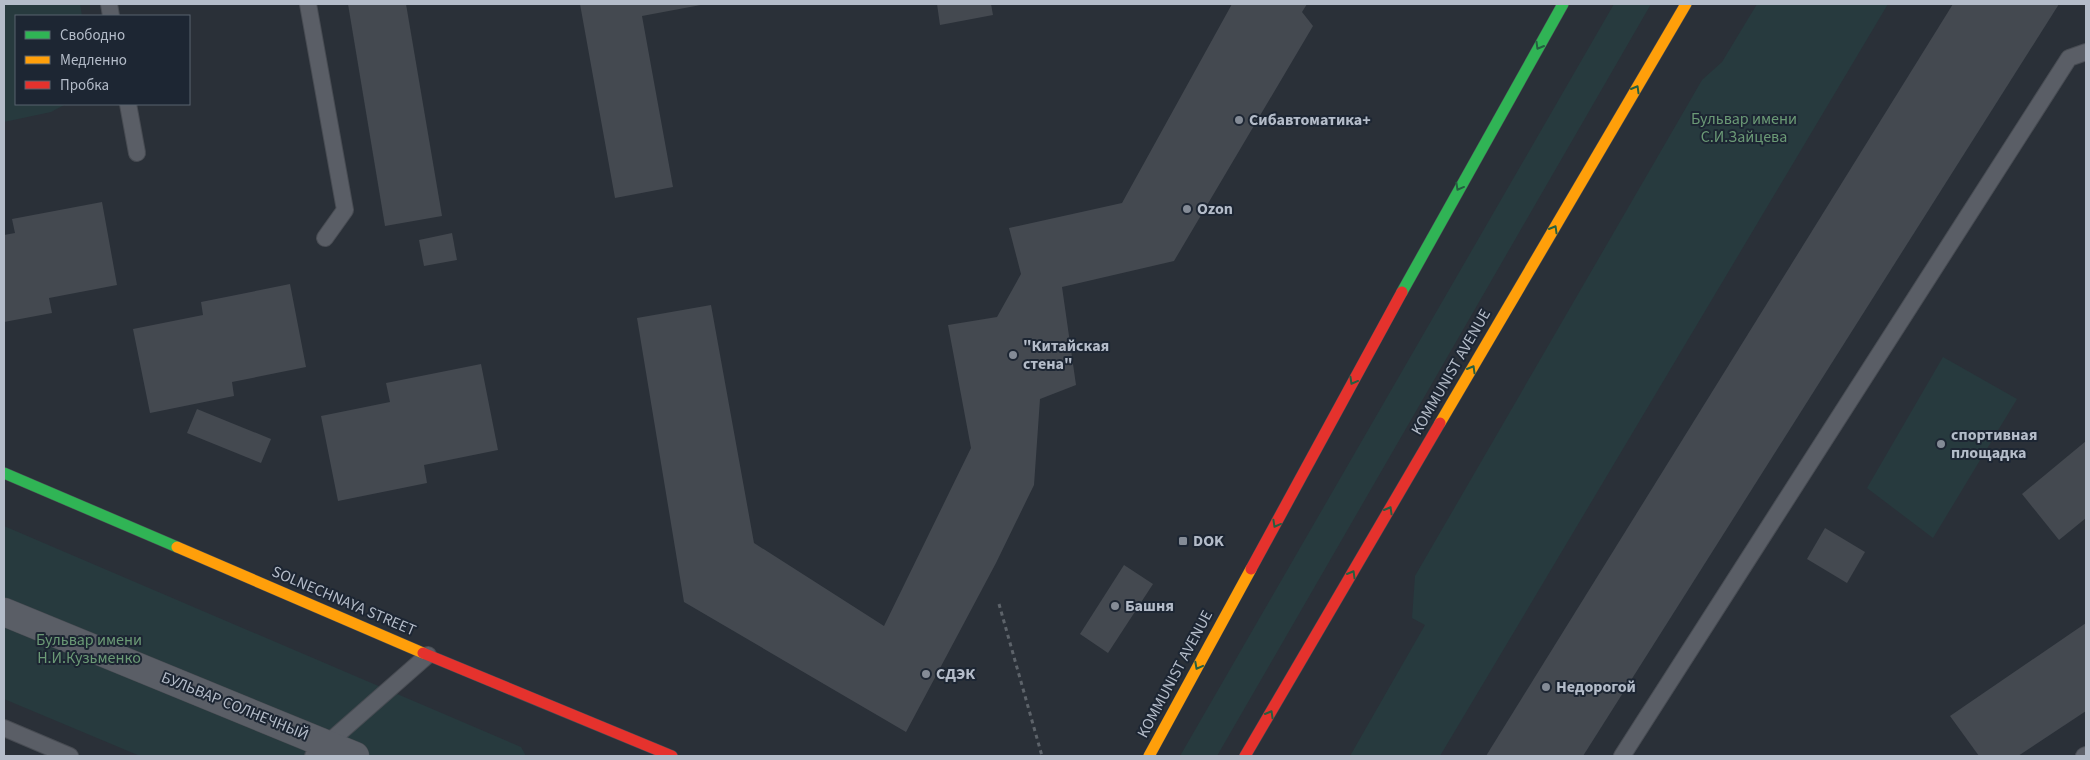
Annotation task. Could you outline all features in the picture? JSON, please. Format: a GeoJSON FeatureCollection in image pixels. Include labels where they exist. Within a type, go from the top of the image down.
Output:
{"type":"FeatureCollection","features":[{"type":"Feature","properties":{"kind":"main road","name":"KOMMUNIST AVENUE"},"geometry":{"type":"LineString","coordinates":[[1149,756],[1447,208],[1563,4]]}},
{"type":"Feature","properties":{"kind":"main road","name":"KOMMUNIST AVENUE"},"geometry":{"type":"LineString","coordinates":[[1246,756],[1686,4]]}},
{"type":"Feature","properties":{"kind":"main road","name":"SOLNECHNAYA STREET"},"geometry":{"type":"LineString","coordinates":[[4,473],[428,655],[672,756]]}},
{"type":"Feature","properties":{"kind":"street","name":"БУЛЬВАР СОЛНЕЧНЫЙ"},"geometry":{"type":"LineString","coordinates":[[4,612],[320,750],[355,756]]}},
{"type":"Feature","properties":{"kind":"lane"},"geometry":{"type":"LineString","coordinates":[[308,4],[345,210],[325,238]]}},
{"type":"Feature","properties":{"kind":"lane"},"geometry":{"type":"LineString","coordinates":[[1622,756],[2069,58],[2086,52]]}},
{"type":"Feature","properties":{"kind":"lane"},"geometry":{"type":"LineString","coordinates":[[128,105],[137,153]]}},
{"type":"Feature","properties":{"kind":"lane"},"geometry":{"type":"LineString","coordinates":[[320,750],[428,655]]}},
{"type":"Feature","properties":{"kind":"lane"},"geometry":{"type":"LineString","coordinates":[[4,728],[70,756]]}},
{"type":"Feature","properties":{"kind":"path"},"geometry":{"type":"LineString","coordinates":[[998,604],[1042,756]]}},
{"type":"Feature","properties":{"kind":"green space"},"geometry":{"type":"Polygon","coordinates":[[[4,4],[80,4],[82,15],[15,15],[15,105],[64,105],[51,112],[4,122],[4,4]]]}},
{"type":"Feature","properties":{"kind":"green space"},"geometry":{"type":"Polygon","coordinates":[[[1614,4],[1651,4],[1217,756],[1180,756],[1614,4]]]}},
{"type":"Feature","properties":{"kind":"green space","name":"Бульвар имени С.И.Зайцева"},"geometry":{"type":"Polygon","coordinates":[[[1757,4],[1888,4],[1440,756],[1350,756],[1425,625],[1412,618],[1415,576],[1702,80],[1722,62],[1757,4]]]}},
{"type":"Feature","properties":{"kind":"green space","name":"спортивная площадка"},"geometry":{"type":"Polygon","coordinates":[[[1943,357],[2017,399],[1933,538],[1867,488],[1943,357]]]}},
{"type":"Feature","properties":{"kind":"green space","name":"Бульвар имени Н.И.Кузьменко"},"geometry":{"type":"Polygon","coordinates":[[[4,526],[521,747],[526,756],[140,756],[4,699],[4,526]]]}},
{"type":"Feature","properties":{"kind":"building"},"geometry":{"type":"Polygon","coordinates":[[[348,4],[406,4],[442,216],[385,226],[348,4]]]}},
{"type":"Feature","properties":{"kind":"building"},"geometry":{"type":"Polygon","coordinates":[[[580,4],[706,4],[642,16],[673,187],[615,198],[580,4]]]}},
{"type":"Feature","properties":{"kind":"building"},"geometry":{"type":"Polygon","coordinates":[[[937,4],[991,4],[993,15],[940,25],[937,4]]]}},
{"type":"Feature","properties":{"kind":"building","name":"\"Китайская стена\""},"geometry":{"type":"Polygon","coordinates":[[[1232,4],[1307,4],[1302,12],[1313,26],[1174,261],[1062,287],[1076,385],[1040,399],[1034,485],[996,563],[906,732],[684,602],[637,318],[711,305],[754,543],[884,626],[971,448],[948,325],[997,317],[1021,274],[1009,228],[1122,203],[1232,4]]]}},
{"type":"Feature","properties":{"kind":"building"},"geometry":{"type":"Polygon","coordinates":[[[1953,4],[2059,4],[1583,756],[1486,756],[1953,4]]]}},
{"type":"Feature","properties":{"kind":"building"},"geometry":{"type":"Polygon","coordinates":[[[102,202],[117,285],[49,298],[52,313],[4,322],[4,235],[15,233],[12,219],[102,202]]]}},
{"type":"Feature","properties":{"kind":"building"},"geometry":{"type":"Polygon","coordinates":[[[452,233],[457,260],[424,266],[419,240],[452,233]]]}},
{"type":"Feature","properties":{"kind":"building"},"geometry":{"type":"Polygon","coordinates":[[[290,284],[306,367],[232,382],[234,396],[150,413],[133,329],[203,315],[201,302],[290,284]]]}},
{"type":"Feature","properties":{"kind":"building"},"geometry":{"type":"Polygon","coordinates":[[[481,364],[498,450],[424,465],[427,483],[338,501],[321,416],[390,402],[386,383],[481,364]]]}},
{"type":"Feature","properties":{"kind":"building"},"geometry":{"type":"Polygon","coordinates":[[[197,409],[271,439],[261,463],[187,433],[197,409]]]}},
{"type":"Feature","properties":{"kind":"building"},"geometry":{"type":"Polygon","coordinates":[[[2086,441],[2086,518],[2059,540],[2022,494],[2086,441]]]}},
{"type":"Feature","properties":{"kind":"building"},"geometry":{"type":"Polygon","coordinates":[[[1825,528],[1865,552],[1847,583],[1807,559],[1825,528]]]}},
{"type":"Feature","properties":{"kind":"building"},"geometry":{"type":"Polygon","coordinates":[[[1124,565],[1153,584],[1108,653],[1080,634],[1124,565]]]}},
{"type":"Feature","properties":{"kind":"building"},"geometry":{"type":"Polygon","coordinates":[[[2086,623],[2086,711],[2018,756],[1979,756],[1950,716],[2086,623]]]}},
{"type":"Feature","properties":{"kind":"traffic: fast"},"geometry":{"type":"LineString","coordinates":[[1402,292],[1563,4]]}},
{"type":"Feature","properties":{"kind":"traffic: fast"},"geometry":{"type":"LineString","coordinates":[[4,473],[177,547]]}},
{"type":"Feature","properties":{"kind":"traffic: slow"},"geometry":{"type":"LineString","coordinates":[[1440,423],[1686,4]]}},
{"type":"Feature","properties":{"kind":"traffic: slow"},"geometry":{"type":"LineString","coordinates":[[177,547],[423,653]]}},
{"type":"Feature","properties":{"kind":"traffic: slow"},"geometry":{"type":"LineString","coordinates":[[1149,756],[1251,569]]}},
{"type":"Feature","properties":{"kind":"traffic: jam"},"geometry":{"type":"LineString","coordinates":[[1251,569],[1402,292]]}},
{"type":"Feature","properties":{"kind":"traffic: jam"},"geometry":{"type":"LineString","coordinates":[[1245,756],[1440,423]]}},
{"type":"Feature","properties":{"kind":"traffic: jam"},"geometry":{"type":"LineString","coordinates":[[423,653],[672,756]]}},
{"type":"Feature","properties":{"kind":"place","name":"Сибавтоматика+"},"geometry":{"type":"Point","coordinates":[1239,120]}},
{"type":"Feature","properties":{"kind":"place","name":"Ozon"},"geometry":{"type":"Point","coordinates":[1187,209]}},
{"type":"Feature","properties":{"kind":"place","name":"\"Китайская стена\""},"geometry":{"type":"Point","coordinates":[1013,355]}},
{"type":"Feature","properties":{"kind":"place","name":"спортивная площадка"},"geometry":{"type":"Point","coordinates":[1941,444]}},
{"type":"Feature","properties":{"kind":"place","name":"DOK"},"geometry":{"type":"Point","coordinates":[1183,541]}},
{"type":"Feature","properties":{"kind":"place","name":"Башня"},"geometry":{"type":"Point","coordinates":[1115,606]}},
{"type":"Feature","properties":{"kind":"place","name":"СДЭК"},"geometry":{"type":"Point","coordinates":[926,674]}},
{"type":"Feature","properties":{"kind":"place","name":"Недорогой"},"geometry":{"type":"Point","coordinates":[1546,687]}}]}
